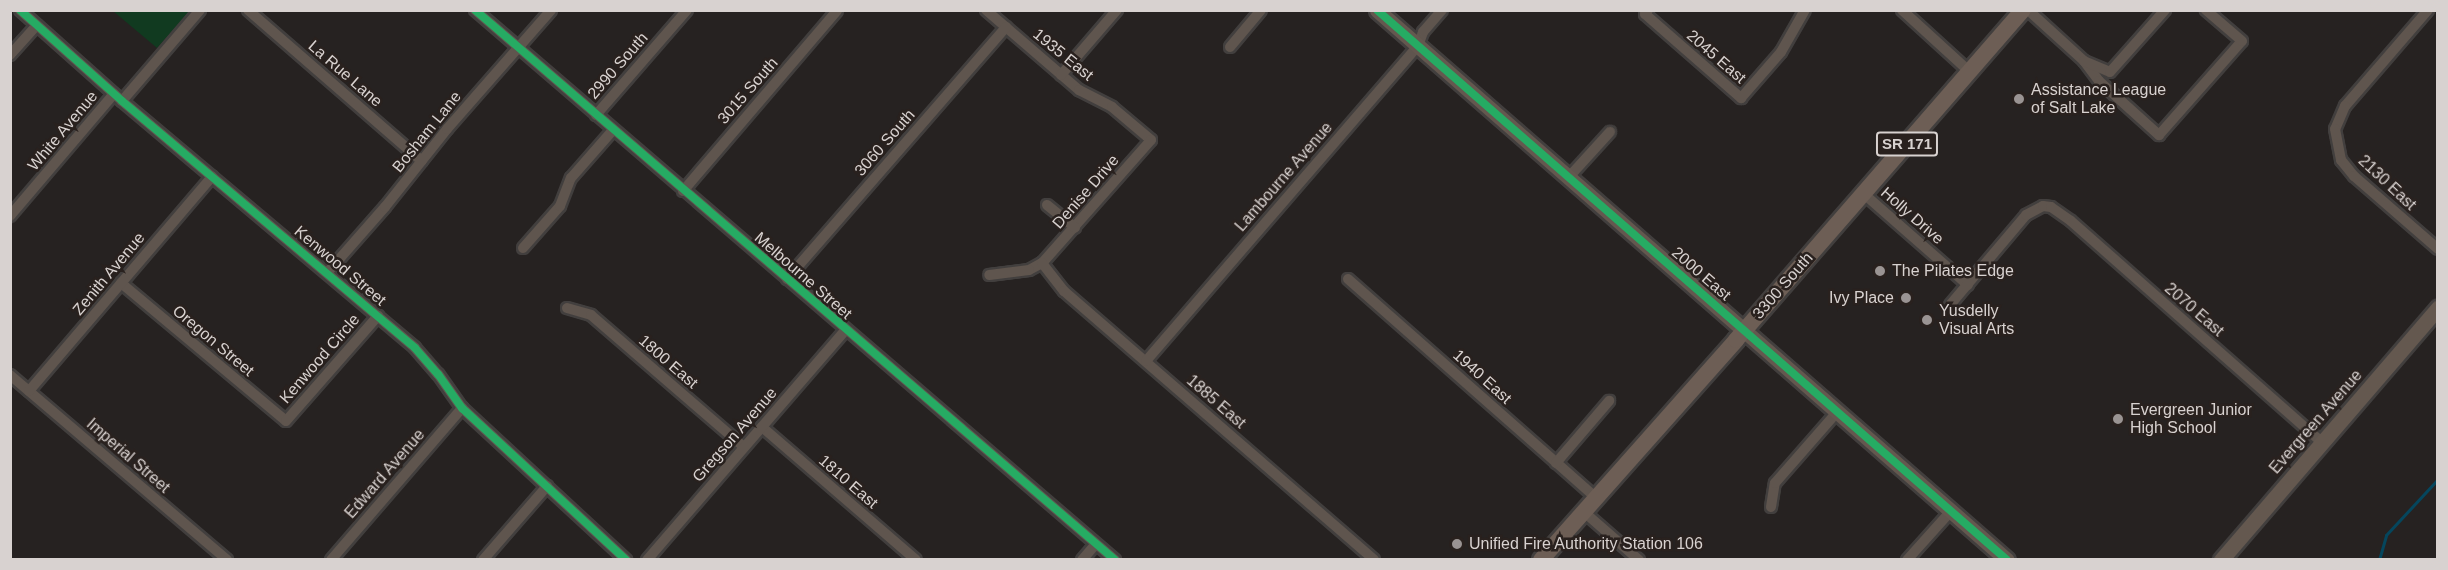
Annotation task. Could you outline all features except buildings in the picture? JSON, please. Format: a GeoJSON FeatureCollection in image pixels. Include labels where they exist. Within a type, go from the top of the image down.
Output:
{"type":"FeatureCollection","features":[{"type":"Feature","properties":{"kind":"main road","name":"3300 South"},"geometry":{"type":"LineString","coordinates":[[1541,560],[1745,330],[2023,10]]}},
{"type":"Feature","properties":{"kind":"street","name":"Kenwood Street"},"geometry":{"type":"LineString","coordinates":[[20,10],[118,97],[378,316],[428,361],[462,408],[626,560]]}},
{"type":"Feature","properties":{"kind":"street","name":"White Avenue"},"geometry":{"type":"LineString","coordinates":[[10,216],[201,10]]}},
{"type":"Feature","properties":{"kind":"street","name":"La Rue Lane"},"geometry":{"type":"LineString","coordinates":[[248,10],[422,161]]}},
{"type":"Feature","properties":{"kind":"street","name":"Melbourne Street"},"geometry":{"type":"LineString","coordinates":[[475,10],[845,331],[1115,560]]}},
{"type":"Feature","properties":{"kind":"street","name":"Bosham Lane"},"geometry":{"type":"LineString","coordinates":[[327,273],[552,10]]}},
{"type":"Feature","properties":{"kind":"street","name":"2990 South"},"geometry":{"type":"LineString","coordinates":[[596,115],[687,10]]}},
{"type":"Feature","properties":{"kind":"street","name":"1935 East"},"geometry":{"type":"LineString","coordinates":[[986,10],[1079,90],[1112,106],[1151,140]]}},
{"type":"Feature","properties":{"kind":"street"},"geometry":{"type":"LineString","coordinates":[[1061,75],[1117,10]]}},
{"type":"Feature","properties":{"kind":"street"},"geometry":{"type":"LineString","coordinates":[[1230,47],[1261,10]]}},
{"type":"Feature","properties":{"kind":"street","name":"2000 East"},"geometry":{"type":"LineString","coordinates":[[1377,10],[2007,560]]}},
{"type":"Feature","properties":{"kind":"street","name":"Lambourne Avenue"},"geometry":{"type":"LineString","coordinates":[[1146,361],[1418,46],[1423,32],[1442,10]]}},
{"type":"Feature","properties":{"kind":"street","name":"2045 East"},"geometry":{"type":"LineString","coordinates":[[1646,12],[1741,98],[1785,46],[1805,10]]}},
{"type":"Feature","properties":{"kind":"street"},"geometry":{"type":"LineString","coordinates":[[1902,10],[1970,72]]}},
{"type":"Feature","properties":{"kind":"street"},"geometry":{"type":"LineString","coordinates":[[2028,10],[2084,61],[2099,81],[2159,135],[2242,41],[2206,10]]}},
{"type":"Feature","properties":{"kind":"street"},"geometry":{"type":"LineString","coordinates":[[2084,61],[2110,72],[2165,10]]}},
{"type":"Feature","properties":{"kind":"street","name":"2130 East"},"geometry":{"type":"LineString","coordinates":[[2428,10],[2345,106],[2335,129],[2341,160],[2354,176],[2438,249]]}},
{"type":"Feature","properties":{"kind":"street","name":"3015 South"},"geometry":{"type":"LineString","coordinates":[[683,191],[837,11]]}},
{"type":"Feature","properties":{"kind":"street"},"geometry":{"type":"LineString","coordinates":[[10,55],[37,25]]}},
{"type":"Feature","properties":{"kind":"street","name":"3060 South"},"geometry":{"type":"LineString","coordinates":[[787,279],[1006,27]]}},
{"type":"Feature","properties":{"kind":"street"},"geometry":{"type":"LineString","coordinates":[[523,248],[560,206],[571,178],[613,130]]}},
{"type":"Feature","properties":{"kind":"street"},"geometry":{"type":"LineString","coordinates":[[1569,177],[1610,132]]}},
{"type":"Feature","properties":{"kind":"street","name":"Denise Drive"},"geometry":{"type":"LineString","coordinates":[[1042,263],[1151,140]]}},
{"type":"Feature","properties":{"kind":"street","name":"Zenith Avenue"},"geometry":{"type":"LineString","coordinates":[[29,391],[212,177]]}},
{"type":"Feature","properties":{"kind":"street","name":"Holly Drive"},"geometry":{"type":"LineString","coordinates":[[1864,194],[1968,285]]}},
{"type":"Feature","properties":{"kind":"street"},"geometry":{"type":"LineString","coordinates":[[1047,205],[1075,228]]}},
{"type":"Feature","properties":{"kind":"street","name":"2070 East"},"geometry":{"type":"LineString","coordinates":[[1968,285],[2026,215],[2043,206],[2059,212],[2322,442]]}},
{"type":"Feature","properties":{"kind":"street"},"geometry":{"type":"LineString","coordinates":[[989,275],[1029,270],[1042,263]]}},
{"type":"Feature","properties":{"kind":"street","name":"1885 East"},"geometry":{"type":"LineString","coordinates":[[1042,263],[1064,291],[1374,560]]}},
{"type":"Feature","properties":{"kind":"street","name":"1940 East"},"geometry":{"type":"LineString","coordinates":[[1348,279],[1596,498]]}},
{"type":"Feature","properties":{"kind":"street","name":"Oregon Street"},"geometry":{"type":"LineString","coordinates":[[121,283],[286,422]]}},
{"type":"Feature","properties":{"kind":"street"},"geometry":{"type":"LineString","coordinates":[[1950,305],[1968,285]]}},
{"type":"Feature","properties":{"kind":"street","name":"1800 East"},"geometry":{"type":"LineString","coordinates":[[567,308],[591,315],[744,447]]}},
{"type":"Feature","properties":{"kind":"street","name":"Evergreen Avenue"},"geometry":{"type":"LineString","coordinates":[[2221,560],[2438,308]]}},
{"type":"Feature","properties":{"kind":"street","name":"Kenwood Circle"},"geometry":{"type":"LineString","coordinates":[[286,422],[378,316]]}},
{"type":"Feature","properties":{"kind":"street","name":"Gregson Avenue"},"geometry":{"type":"LineString","coordinates":[[647,560],[845,331]]}},
{"type":"Feature","properties":{"kind":"street","name":"Imperial Street"},"geometry":{"type":"LineString","coordinates":[[10,375],[227,560]]}},
{"type":"Feature","properties":{"kind":"street"},"geometry":{"type":"LineString","coordinates":[[1556,463],[1609,401]]}},
{"type":"Feature","properties":{"kind":"street","name":"Edward Avenue"},"geometry":{"type":"LineString","coordinates":[[331,560],[462,408]]}},
{"type":"Feature","properties":{"kind":"street"},"geometry":{"type":"LineString","coordinates":[[1771,507],[1776,483],[1838,411]]}},
{"type":"Feature","properties":{"kind":"street","name":"1810 East"},"geometry":{"type":"LineString","coordinates":[[762,427],[916,560]]}},
{"type":"Feature","properties":{"kind":"street"},"geometry":{"type":"LineString","coordinates":[[483,560],[547,486]]}},
{"type":"Feature","properties":{"kind":"street"},"geometry":{"type":"LineString","coordinates":[[1908,560],[1951,511]]}},
{"type":"Feature","properties":{"kind":"street"},"geometry":{"type":"LineString","coordinates":[[1584,512],[1639,560]]}},
{"type":"Feature","properties":{"kind":"street"},"geometry":{"type":"LineString","coordinates":[[1082,560],[1096,544]]}},
{"type":"Feature","properties":{"kind":"green space"},"geometry":{"type":"Polygon","coordinates":[[[113,11],[190,11],[157,48],[113,11]]]}},
{"type":"Feature","properties":{"kind":"waterway"},"geometry":{"type":"LineString","coordinates":[[2379,560],[2386,535],[2438,479]]}},
{"type":"Feature","properties":{"kind":"cycle path"},"geometry":{"type":"LineString","coordinates":[[20,10],[122,101],[415,348],[438,374],[462,408],[626,560]]}},
{"type":"Feature","properties":{"kind":"cycle path"},"geometry":{"type":"LineString","coordinates":[[475,10],[1115,560]]}},
{"type":"Feature","properties":{"kind":"cycle path"},"geometry":{"type":"LineString","coordinates":[[1377,10],[2007,560]]}},
{"type":"Feature","properties":{"kind":"place","name":"Assistance League of Salt Lake"},"geometry":{"type":"Point","coordinates":[2019,99]}},
{"type":"Feature","properties":{"kind":"place","name":"The Pilates Edge"},"geometry":{"type":"Point","coordinates":[1880,271]}},
{"type":"Feature","properties":{"kind":"place","name":"Ivy Place"},"geometry":{"type":"Point","coordinates":[1906,298]}},
{"type":"Feature","properties":{"kind":"place","name":"Yusdelly Visual Arts"},"geometry":{"type":"Point","coordinates":[1927,320]}},
{"type":"Feature","properties":{"kind":"place","name":"Evergreen Junior High School"},"geometry":{"type":"Point","coordinates":[2118,419]}},
{"type":"Feature","properties":{"kind":"place","name":"Unified Fire Authority Station 106"},"geometry":{"type":"Point","coordinates":[1457,544]}}]}
